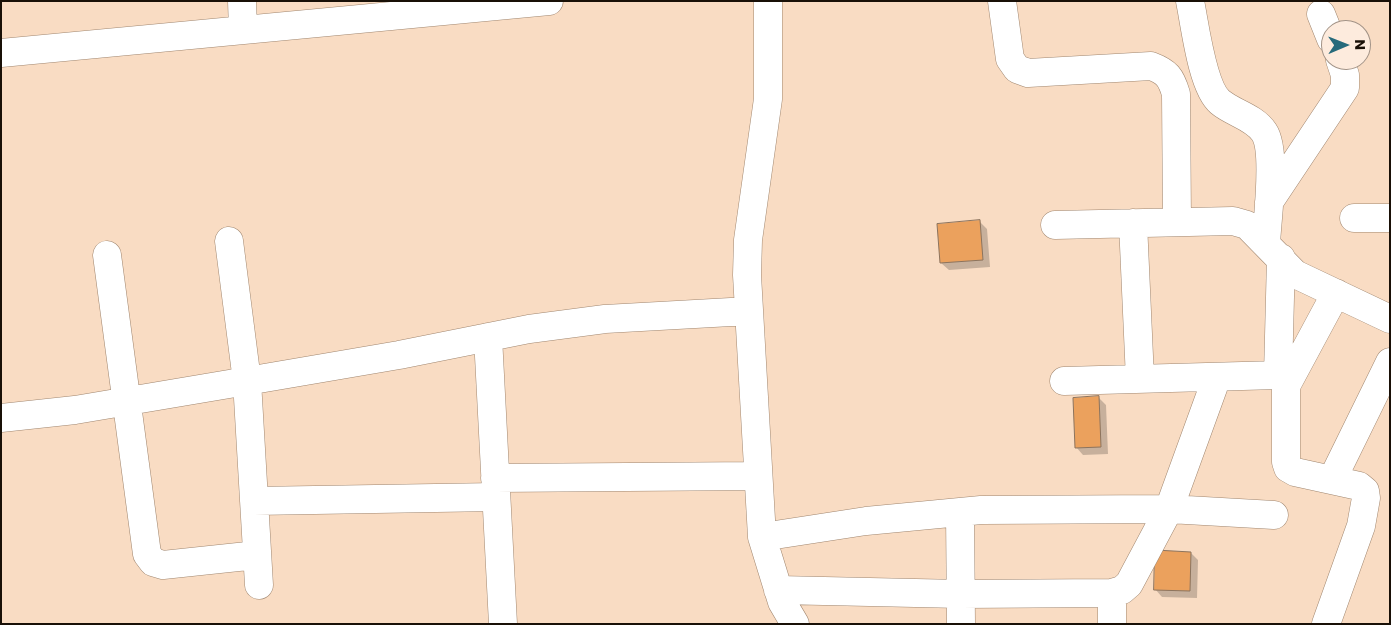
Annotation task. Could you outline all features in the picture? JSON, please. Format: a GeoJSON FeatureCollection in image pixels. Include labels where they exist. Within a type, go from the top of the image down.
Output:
{"type":"FeatureCollection","features":[{"type":"Feature","properties":{"kind":"street"},"geometry":{"type":"LineString","coordinates":[[242,1],[244,30]]}},
{"type":"Feature","properties":{"kind":"street"},"geometry":{"type":"LineString","coordinates":[[1,53],[549,1]]}},
{"type":"Feature","properties":{"kind":"street"},"geometry":{"type":"LineString","coordinates":[[768,1],[768,99],[748,240],[747,275],[762,537],[782,602],[796,624]]}},
{"type":"Feature","properties":{"kind":"street"},"geometry":{"type":"LineString","coordinates":[[1002,1],[1010,59],[1017,69],[1028,73],[1151,66],[1162,70],[1172,80],[1176,94],[1177,222]]}},
{"type":"Feature","properties":{"kind":"street"},"geometry":{"type":"LineString","coordinates":[[1190,1],[1209,88],[1219,101],[1255,123],[1264,132],[1268,143],[1270,169],[1268,203],[1282,381],[1286,462],[1288,468],[1295,472],[1359,486],[1365,491],[1366,498],[1361,526],[1326,624]]}},
{"type":"Feature","properties":{"kind":"street"},"geometry":{"type":"LineString","coordinates":[[1268,203],[1344,88],[1346,75],[1344,70]]}},
{"type":"Feature","properties":{"kind":"street"},"geometry":{"type":"LineString","coordinates":[[1176,94],[1216,97]]}},
{"type":"Feature","properties":{"kind":"street"},"geometry":{"type":"LineString","coordinates":[[1354,218],[1390,218]]}},
{"type":"Feature","properties":{"kind":"street"},"geometry":{"type":"LineString","coordinates":[[1055,224],[1233,221],[1247,226],[1295,274],[1390,319]]}},
{"type":"Feature","properties":{"kind":"street"},"geometry":{"type":"LineString","coordinates":[[1132,223],[1140,379]]}},
{"type":"Feature","properties":{"kind":"street"},"geometry":{"type":"LineString","coordinates":[[229,241],[246,381],[258,585]]}},
{"type":"Feature","properties":{"kind":"street"},"geometry":{"type":"LineString","coordinates":[[107,255],[147,554],[152,562],[163,566],[257,555]]}},
{"type":"Feature","properties":{"kind":"street"},"geometry":{"type":"LineString","coordinates":[[1282,381],[1336,293]]}},
{"type":"Feature","properties":{"kind":"street"},"geometry":{"type":"LineString","coordinates":[[1,418],[75,410],[399,355],[529,329],[605,318],[749,311]]}},
{"type":"Feature","properties":{"kind":"street"},"geometry":{"type":"LineString","coordinates":[[488,337],[503,624]]}},
{"type":"Feature","properties":{"kind":"street"},"geometry":{"type":"LineString","coordinates":[[1332,480],[1390,362]]}},
{"type":"Feature","properties":{"kind":"street"},"geometry":{"type":"LineString","coordinates":[[1064,381],[1217,376],[1282,381]]}},
{"type":"Feature","properties":{"kind":"street"},"geometry":{"type":"LineString","coordinates":[[778,590],[961,594],[1112,593],[1122,590],[1129,584],[1169,509],[1217,376]]}},
{"type":"Feature","properties":{"kind":"street"},"geometry":{"type":"LineString","coordinates":[[254,501],[496,487],[758,476]]}},
{"type":"Feature","properties":{"kind":"street"},"geometry":{"type":"LineString","coordinates":[[762,537],[866,521],[981,510],[1169,509],[1274,515]]}},
{"type":"Feature","properties":{"kind":"street"},"geometry":{"type":"LineString","coordinates":[[960,512],[961,624]]}},
{"type":"Feature","properties":{"kind":"street"},"geometry":{"type":"LineString","coordinates":[[1112,593],[1112,624]]}},
{"type":"Feature","properties":{"kind":"building"},"geometry":{"type":"Polygon","coordinates":[[[980,220],[983,260],[940,263],[937,224],[980,220]]]}},
{"type":"Feature","properties":{"kind":"building"},"geometry":{"type":"Polygon","coordinates":[[[1099,396],[1101,447],[1075,448],[1073,398],[1099,396]]]}},
{"type":"Feature","properties":{"kind":"building"},"geometry":{"type":"Polygon","coordinates":[[[1155,550],[1191,552],[1190,591],[1154,590],[1155,550]]]}}]}
